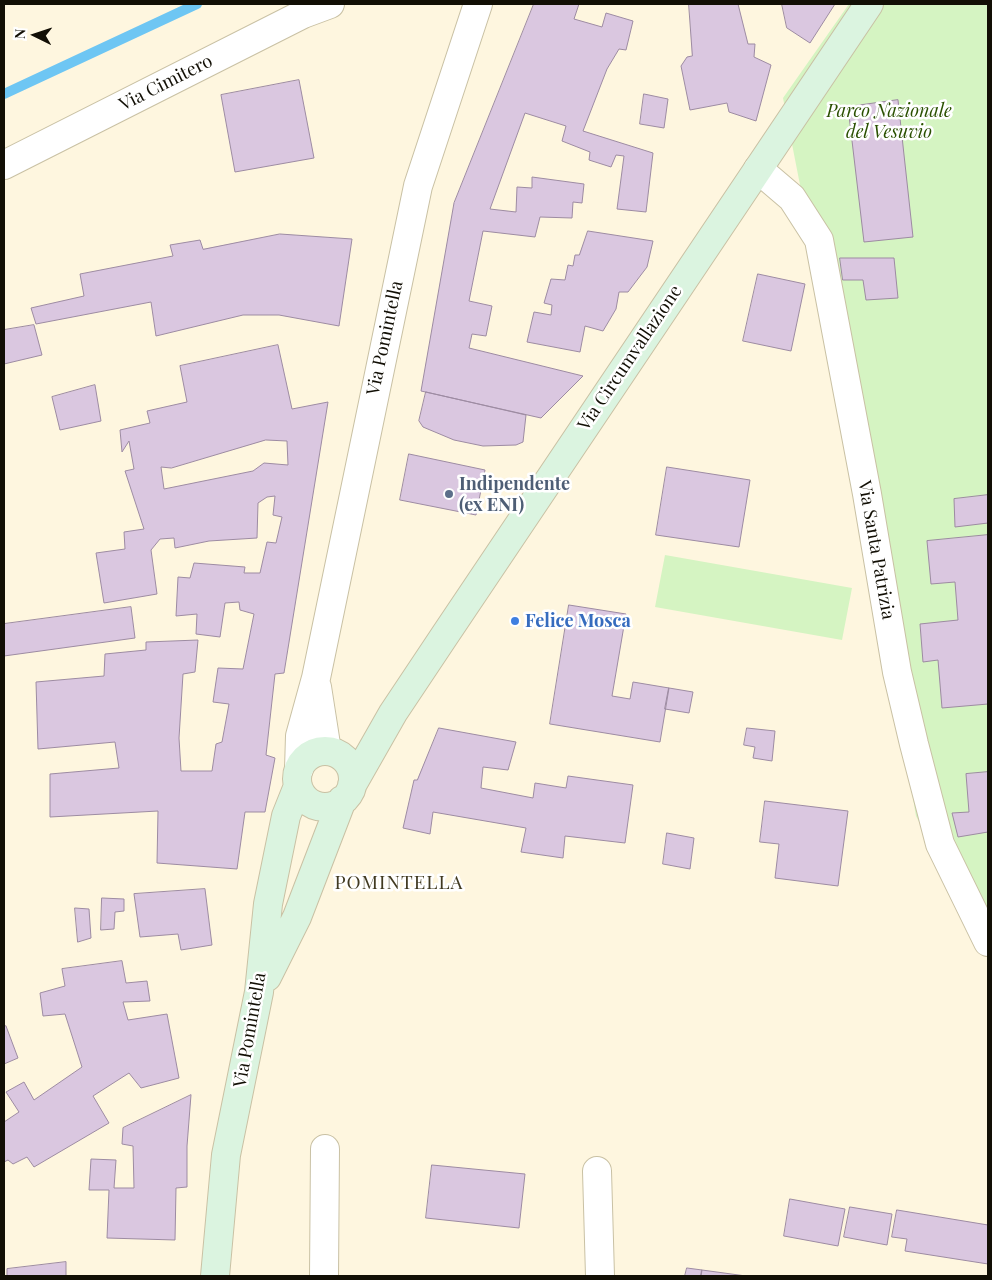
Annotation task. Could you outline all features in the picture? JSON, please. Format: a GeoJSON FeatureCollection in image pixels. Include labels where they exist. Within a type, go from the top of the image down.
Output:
{"type":"FeatureCollection","features":[{"type":"Feature","properties":{"kind":"main road","name":"Via Circumvallazione"},"geometry":{"type":"LineString","coordinates":[[260,992],[297,918],[347,793],[393,713],[868,4]]}},
{"type":"Feature","properties":{"kind":"main road","name":"Via Circumvallazione"},"geometry":{"type":"LineString","coordinates":[[332,752],[393,713]]}},
{"type":"Feature","properties":{"kind":"main road"},"geometry":{"type":"LineString","coordinates":[[332,752],[350,766],[353,775],[347,793],[334,805],[316,805],[308,801],[299,777],[310,755],[332,752]]}},
{"type":"Feature","properties":{"kind":"main road","name":"Via Pomintella"},"geometry":{"type":"LineString","coordinates":[[216,1276],[226,1155],[260,992],[268,904],[286,816],[299,777]]}},
{"type":"Feature","properties":{"kind":"street","name":"Via Cimitero"},"geometry":{"type":"LineString","coordinates":[[4,165],[303,14],[330,4]]}},
{"type":"Feature","properties":{"kind":"street","name":"Via Pomintella"},"geometry":{"type":"LineString","coordinates":[[299,777],[300,736],[316,678],[418,186],[478,4]]}},
{"type":"Feature","properties":{"kind":"street","name":"Via Santa Patrizia"},"geometry":{"type":"LineString","coordinates":[[758,169],[792,198],[819,240],[860,456],[897,672],[914,744],[940,844],[988,942]]}},
{"type":"Feature","properties":{"kind":"street","name":"Via Pomintella"},"geometry":{"type":"LineString","coordinates":[[316,678],[332,752]]}},
{"type":"Feature","properties":{"kind":"street"},"geometry":{"type":"LineString","coordinates":[[324,1276],[325,1149]]}},
{"type":"Feature","properties":{"kind":"street"},"geometry":{"type":"LineString","coordinates":[[598,1171],[600,1276]]}},
{"type":"Feature","properties":{"kind":"green space","name":"Parco Nazionale del Vesuvio"},"geometry":{"type":"Polygon","coordinates":[[[849,4],[988,4],[988,956],[916,816],[863,507],[783,98],[849,4]]]}},
{"type":"Feature","properties":{"kind":"green space"},"geometry":{"type":"Polygon","coordinates":[[[665,555],[852,588],[842,640],[655,607],[665,555]]]}},
{"type":"Feature","properties":{"kind":"building"},"geometry":{"type":"Polygon","coordinates":[[[534,4],[579,4],[574,19],[602,27],[606,13],[633,21],[626,50],[619,49],[607,69],[583,131],[653,153],[646,212],[617,209],[624,156],[616,155],[611,167],[589,160],[590,152],[562,141],[566,126],[525,113],[490,209],[516,212],[517,187],[532,188],[532,177],[584,184],[582,203],[573,202],[572,218],[540,217],[535,237],[483,231],[469,301],[492,306],[486,336],[472,334],[469,348],[583,376],[541,418],[421,391],[454,203],[534,4]]]}},
{"type":"Feature","properties":{"kind":"building"},"geometry":{"type":"Polygon","coordinates":[[[689,4],[738,4],[748,44],[755,44],[754,57],[771,65],[756,121],[729,112],[727,103],[690,110],[681,66],[687,57],[692,56],[689,4]]]}},
{"type":"Feature","properties":{"kind":"building"},"geometry":{"type":"Polygon","coordinates":[[[782,4],[835,4],[810,43],[787,28],[782,4]]]}},
{"type":"Feature","properties":{"kind":"building"},"geometry":{"type":"Polygon","coordinates":[[[299,80],[314,158],[235,172],[221,95],[299,80]]]}},
{"type":"Feature","properties":{"kind":"building"},"geometry":{"type":"Polygon","coordinates":[[[644,94],[668,99],[664,128],[640,124],[644,94]]]}},
{"type":"Feature","properties":{"kind":"building"},"geometry":{"type":"Polygon","coordinates":[[[898,100],[913,237],[864,242],[848,107],[898,100]]]}},
{"type":"Feature","properties":{"kind":"building"},"geometry":{"type":"Polygon","coordinates":[[[588,231],[653,241],[647,267],[628,292],[619,292],[616,309],[603,331],[585,326],[580,352],[527,342],[534,312],[551,315],[552,305],[544,303],[551,279],[565,280],[568,265],[573,266],[575,255],[579,255],[588,231]]]}},
{"type":"Feature","properties":{"kind":"building"},"geometry":{"type":"Polygon","coordinates":[[[280,234],[352,239],[339,326],[279,315],[243,315],[156,336],[151,302],[36,324],[31,308],[84,296],[80,274],[173,256],[170,245],[200,240],[203,249],[280,234]]]}},
{"type":"Feature","properties":{"kind":"building"},"geometry":{"type":"Polygon","coordinates":[[[840,258],[894,258],[898,298],[866,300],[863,280],[843,280],[840,258]]]}},
{"type":"Feature","properties":{"kind":"building"},"geometry":{"type":"Polygon","coordinates":[[[758,274],[805,284],[791,351],[743,341],[758,274]]]}},
{"type":"Feature","properties":{"kind":"building"},"geometry":{"type":"Polygon","coordinates":[[[34,325],[42,355],[4,364],[4,330],[34,325]]]}},
{"type":"Feature","properties":{"kind":"building"},"geometry":{"type":"Polygon","coordinates":[[[278,345],[292,409],[328,402],[284,673],[275,674],[266,755],[275,758],[265,812],[245,812],[237,869],[157,863],[158,811],[50,817],[50,774],[119,768],[115,742],[38,749],[36,682],[104,676],[105,654],[146,650],[146,642],[198,640],[195,672],[183,674],[179,738],[181,771],[212,771],[216,744],[222,742],[229,704],[213,702],[218,668],[243,669],[254,614],[240,610],[239,602],[225,603],[220,637],[196,634],[197,614],[176,616],[178,577],[190,578],[194,563],[245,567],[244,573],[260,573],[267,542],[276,543],[282,517],[273,515],[275,496],[267,497],[258,503],[257,538],[209,541],[175,548],[174,538],[160,539],[151,550],[157,594],[104,603],[96,553],[125,549],[124,532],[144,529],[125,471],[134,469],[129,441],[122,452],[120,430],[150,423],[147,411],[187,402],[180,366],[278,345]],[[266,440],[171,468],[161,467],[164,489],[253,471],[264,463],[288,465],[287,441],[266,440]]]}},
{"type":"Feature","properties":{"kind":"building"},"geometry":{"type":"Polygon","coordinates":[[[95,385],[101,421],[60,430],[52,397],[95,385]]]}},
{"type":"Feature","properties":{"kind":"building"},"geometry":{"type":"Polygon","coordinates":[[[426,392],[526,415],[523,442],[516,445],[483,446],[454,440],[423,427],[419,421],[426,392]]]}},
{"type":"Feature","properties":{"kind":"building"},"geometry":{"type":"Polygon","coordinates":[[[409,454],[485,470],[476,515],[400,500],[409,454]]]}},
{"type":"Feature","properties":{"kind":"building"},"geometry":{"type":"Polygon","coordinates":[[[667,467],[750,480],[739,547],[656,535],[667,467]]]}},
{"type":"Feature","properties":{"kind":"building"},"geometry":{"type":"Polygon","coordinates":[[[988,495],[988,523],[955,527],[954,499],[988,495]]]}},
{"type":"Feature","properties":{"kind":"building"},"geometry":{"type":"Polygon","coordinates":[[[988,535],[988,704],[942,708],[938,660],[923,662],[920,624],[958,620],[955,582],[931,584],[927,541],[988,535]]]}},
{"type":"Feature","properties":{"kind":"building"},"geometry":{"type":"Polygon","coordinates":[[[569,605],[626,614],[612,696],[630,699],[633,682],[669,688],[660,742],[550,724],[569,605]]]}},
{"type":"Feature","properties":{"kind":"building"},"geometry":{"type":"Polygon","coordinates":[[[131,607],[135,638],[4,656],[4,624],[131,607]]]}},
{"type":"Feature","properties":{"kind":"building"},"geometry":{"type":"Polygon","coordinates":[[[669,688],[693,692],[689,713],[665,709],[669,688]]]}},
{"type":"Feature","properties":{"kind":"building"},"geometry":{"type":"Polygon","coordinates":[[[439,728],[516,742],[508,770],[483,767],[481,788],[533,798],[535,783],[566,788],[568,776],[633,785],[625,843],[565,836],[563,858],[521,852],[526,828],[433,812],[430,834],[403,828],[414,780],[417,780],[439,728]]]}},
{"type":"Feature","properties":{"kind":"building"},"geometry":{"type":"Polygon","coordinates":[[[747,728],[775,731],[772,761],[753,758],[755,747],[744,745],[747,728]]]}},
{"type":"Feature","properties":{"kind":"building"},"geometry":{"type":"Polygon","coordinates":[[[988,772],[988,832],[958,837],[952,813],[969,812],[966,774],[988,772]]]}},
{"type":"Feature","properties":{"kind":"building"},"geometry":{"type":"Polygon","coordinates":[[[765,801],[848,811],[838,886],[775,878],[779,844],[760,842],[765,801]]]}},
{"type":"Feature","properties":{"kind":"building"},"geometry":{"type":"Polygon","coordinates":[[[667,833],[694,838],[690,869],[663,864],[667,833]]]}},
{"type":"Feature","properties":{"kind":"building"},"geometry":{"type":"Polygon","coordinates":[[[205,889],[212,945],[181,950],[178,934],[140,937],[134,894],[205,889]]]}},
{"type":"Feature","properties":{"kind":"building"},"geometry":{"type":"Polygon","coordinates":[[[102,898],[124,899],[124,911],[115,912],[114,929],[101,930],[102,898]]]}},
{"type":"Feature","properties":{"kind":"building"},"geometry":{"type":"Polygon","coordinates":[[[75,908],[89,909],[91,938],[78,942],[75,908]]]}},
{"type":"Feature","properties":{"kind":"building"},"geometry":{"type":"Polygon","coordinates":[[[122,961],[126,983],[147,981],[150,1001],[123,1002],[128,1020],[167,1014],[179,1078],[141,1088],[129,1073],[93,1096],[109,1123],[34,1167],[27,1157],[13,1164],[8,1160],[4,1162],[4,1122],[19,1112],[6,1092],[24,1082],[34,1100],[82,1067],[65,1014],[43,1016],[40,993],[65,986],[62,969],[122,961]]]}},
{"type":"Feature","properties":{"kind":"building"},"geometry":{"type":"Polygon","coordinates":[[[6,1026],[18,1058],[4,1064],[4,1027],[6,1026]]]}},
{"type":"Feature","properties":{"kind":"building"},"geometry":{"type":"Polygon","coordinates":[[[191,1095],[187,1146],[187,1187],[176,1188],[175,1240],[107,1238],[109,1190],[89,1190],[91,1159],[116,1160],[114,1188],[134,1188],[133,1146],[122,1144],[123,1128],[191,1095]]]}},
{"type":"Feature","properties":{"kind":"building"},"geometry":{"type":"Polygon","coordinates":[[[432,1165],[525,1174],[519,1228],[426,1218],[432,1165]]]}},
{"type":"Feature","properties":{"kind":"building"},"geometry":{"type":"Polygon","coordinates":[[[790,1199],[845,1209],[838,1246],[784,1236],[790,1199]]]}},
{"type":"Feature","properties":{"kind":"building"},"geometry":{"type":"Polygon","coordinates":[[[850,1207],[892,1214],[887,1245],[844,1237],[850,1207]]]}},
{"type":"Feature","properties":{"kind":"building"},"geometry":{"type":"Polygon","coordinates":[[[897,1210],[988,1225],[988,1264],[905,1251],[907,1239],[892,1237],[897,1210]]]}},
{"type":"Feature","properties":{"kind":"building"},"geometry":{"type":"Polygon","coordinates":[[[66,1262],[66,1276],[7,1276],[7,1269],[66,1262]]]}},
{"type":"Feature","properties":{"kind":"building"},"geometry":{"type":"Polygon","coordinates":[[[687,1268],[702,1270],[701,1276],[685,1276],[687,1268]]]}},
{"type":"Feature","properties":{"kind":"building"},"geometry":{"type":"Polygon","coordinates":[[[702,1270],[746,1276],[701,1276],[702,1270]]]}},
{"type":"Feature","properties":{"kind":"waterway"},"geometry":{"type":"LineString","coordinates":[[4,94],[197,4]]}},
{"type":"Feature","properties":{"kind":"place","name":"Indipendente (ex ENI)"},"geometry":{"type":"Point","coordinates":[449,494]}},
{"type":"Feature","properties":{"kind":"place","name":"Felice Mosca"},"geometry":{"type":"Point","coordinates":[515,621]}},
{"type":"Feature","properties":{"kind":"district","name":"POMINTELLA"},"geometry":{"type":"Point","coordinates":[399,883]}}]}
